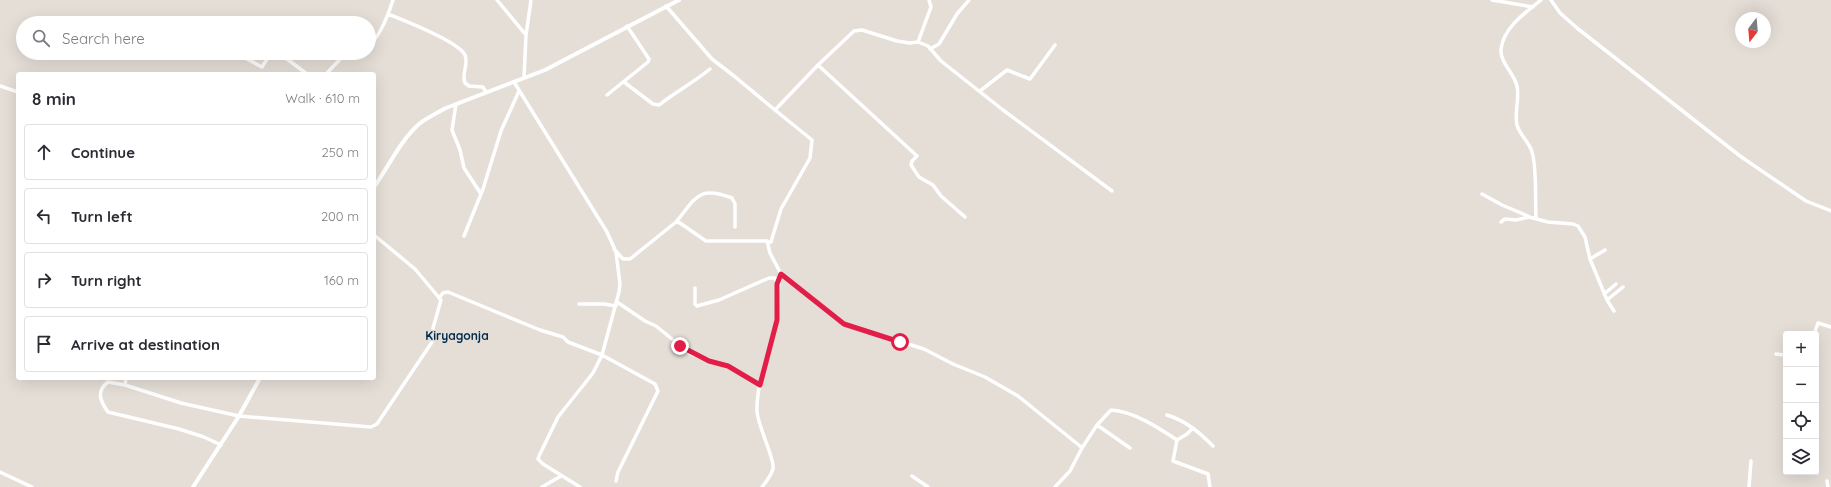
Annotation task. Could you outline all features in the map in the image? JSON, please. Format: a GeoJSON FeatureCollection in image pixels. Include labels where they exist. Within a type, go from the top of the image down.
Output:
{"type":"FeatureCollection","features":[{"type":"Feature","properties":{"kind":"street"},"geometry":{"type":"LineString","coordinates":[[376,37],[388,14],[393,0]]}},
{"type":"Feature","properties":{"kind":"street"},"geometry":{"type":"LineString","coordinates":[[497,0],[526,35]]}},
{"type":"Feature","properties":{"kind":"street"},"geometry":{"type":"LineString","coordinates":[[524,78],[526,35],[531,0]]}},
{"type":"Feature","properties":{"kind":"street"},"geometry":{"type":"LineString","coordinates":[[376,184],[410,133],[432,116],[456,104],[545,70],[679,0]]}},
{"type":"Feature","properties":{"kind":"street"},"geometry":{"type":"LineString","coordinates":[[918,42],[931,7],[929,0]]}},
{"type":"Feature","properties":{"kind":"street"},"geometry":{"type":"LineString","coordinates":[[930,49],[939,44],[957,14],[969,0]]}},
{"type":"Feature","properties":{"kind":"street"},"geometry":{"type":"LineString","coordinates":[[1492,0],[1532,7]]}},
{"type":"Feature","properties":{"kind":"street"},"geometry":{"type":"LineString","coordinates":[[1536,219],[1535,163],[1529,144],[1521,135],[1517,126],[1517,86],[1504,62],[1501,50],[1510,29],[1518,18],[1541,0]]}},
{"type":"Feature","properties":{"kind":"street"},"geometry":{"type":"LineString","coordinates":[[1551,0],[1560,13],[1577,28],[1668,101],[1740,156],[1806,201],[1831,211]]}},
{"type":"Feature","properties":{"kind":"street"},"geometry":{"type":"LineString","coordinates":[[666,6],[712,59],[812,140],[810,158],[781,209],[771,242],[768,242]]}},
{"type":"Feature","properties":{"kind":"street"},"geometry":{"type":"LineString","coordinates":[[388,14],[443,38],[461,49],[466,59],[463,75],[465,83],[469,86],[483,87],[486,92]]}},
{"type":"Feature","properties":{"kind":"street"},"geometry":{"type":"LineString","coordinates":[[607,95],[647,65],[649,59],[627,26]]}},
{"type":"Feature","properties":{"kind":"street"},"geometry":{"type":"LineString","coordinates":[[775,110],[818,65],[854,31],[858,30],[880,34],[897,41],[910,43],[918,42],[930,49],[941,61],[1039,138],[1112,191]]}},
{"type":"Feature","properties":{"kind":"street"},"geometry":{"type":"LineString","coordinates":[[980,91],[1007,70],[1024,78],[1030,79],[1033,77],[1055,45]]}},
{"type":"Feature","properties":{"kind":"street"},"geometry":{"type":"LineString","coordinates":[[249,60],[262,67],[266,60]]}},
{"type":"Feature","properties":{"kind":"street"},"geometry":{"type":"LineString","coordinates":[[288,60],[304,72]]}},
{"type":"Feature","properties":{"kind":"street"},"geometry":{"type":"LineString","coordinates":[[328,72],[339,60]]}},
{"type":"Feature","properties":{"kind":"street"},"geometry":{"type":"LineString","coordinates":[[818,65],[917,156],[912,161],[911,166],[920,177],[933,185],[941,196],[965,217]]}},
{"type":"Feature","properties":{"kind":"street"},"geometry":{"type":"LineString","coordinates":[[624,82],[653,104],[659,106],[672,94],[687,86],[710,69]]}},
{"type":"Feature","properties":{"kind":"street"},"geometry":{"type":"LineString","coordinates":[[514,82],[613,242],[617,257],[620,284],[602,355],[593,373],[558,416],[539,456],[540,461],[580,487]]}},
{"type":"Feature","properties":{"kind":"street"},"geometry":{"type":"LineString","coordinates":[[0,86],[16,91]]}},
{"type":"Feature","properties":{"kind":"street"},"geometry":{"type":"LineString","coordinates":[[464,236],[481,194],[501,131],[519,91]]}},
{"type":"Feature","properties":{"kind":"street"},"geometry":{"type":"LineString","coordinates":[[456,104],[452,130],[460,150],[464,168],[481,194]]}},
{"type":"Feature","properties":{"kind":"street"},"geometry":{"type":"LineString","coordinates":[[614,249],[623,259],[630,259],[676,222],[696,197],[702,193],[709,192],[732,198],[735,204],[735,227]]}},
{"type":"Feature","properties":{"kind":"street"},"geometry":{"type":"LineString","coordinates":[[1482,194],[1529,217],[1578,226],[1585,238],[1590,259],[1604,294],[1614,310]]}},
{"type":"Feature","properties":{"kind":"street"},"geometry":{"type":"LineString","coordinates":[[1501,222],[1504,220],[1516,220],[1529,217]]}},
{"type":"Feature","properties":{"kind":"street"},"geometry":{"type":"LineString","coordinates":[[676,222],[680,223],[706,241],[758,240],[768,242]]}},
{"type":"Feature","properties":{"kind":"street"},"geometry":{"type":"LineString","coordinates":[[221,445],[204,437],[179,429],[108,412],[100,396],[100,389],[108,382],[125,385],[181,403],[239,416],[371,427],[375,426],[432,342],[433,328],[441,303],[441,300],[415,269],[376,237]]}},
{"type":"Feature","properties":{"kind":"street"},"geometry":{"type":"LineString","coordinates":[[768,242],[770,253],[781,274],[844,324],[924,349],[1004,387],[1082,448]]}},
{"type":"Feature","properties":{"kind":"street"},"geometry":{"type":"LineString","coordinates":[[1590,259],[1605,250]]}},
{"type":"Feature","properties":{"kind":"street"},"geometry":{"type":"LineString","coordinates":[[777,284],[781,274]]}},
{"type":"Feature","properties":{"kind":"street"},"geometry":{"type":"LineString","coordinates":[[695,288],[695,304],[698,306],[719,300],[769,278],[775,278],[777,284],[777,320],[760,385],[757,409],[758,420],[773,460],[773,469],[768,480],[762,487]]}},
{"type":"Feature","properties":{"kind":"street"},"geometry":{"type":"LineString","coordinates":[[1604,294],[1616,284]]}},
{"type":"Feature","properties":{"kind":"street"},"geometry":{"type":"LineString","coordinates":[[1607,300],[1623,288]]}},
{"type":"Feature","properties":{"kind":"street"},"geometry":{"type":"LineString","coordinates":[[439,298],[443,293],[448,292],[540,330],[563,337],[568,342],[602,355],[653,382],[658,389],[651,407],[618,472],[616,481]]}},
{"type":"Feature","properties":{"kind":"street"},"geometry":{"type":"LineString","coordinates":[[579,304],[616,304],[656,326],[689,352],[709,361],[728,366],[760,385]]}},
{"type":"Feature","properties":{"kind":"street"},"geometry":{"type":"LineString","coordinates":[[1815,331],[1818,323],[1831,327]]}},
{"type":"Feature","properties":{"kind":"street"},"geometry":{"type":"LineString","coordinates":[[1776,354],[1783,355]]}},
{"type":"Feature","properties":{"kind":"street"},"geometry":{"type":"LineString","coordinates":[[125,385],[126,380]]}},
{"type":"Feature","properties":{"kind":"street"},"geometry":{"type":"LineString","coordinates":[[194,487],[239,416],[259,380]]}},
{"type":"Feature","properties":{"kind":"street"},"geometry":{"type":"LineString","coordinates":[[1055,487],[1070,471],[1082,448],[1097,425],[1111,410],[1118,410],[1159,428],[1177,440]]}},
{"type":"Feature","properties":{"kind":"street"},"geometry":{"type":"LineString","coordinates":[[1167,415],[1180,419],[1193,428],[1213,446]]}},
{"type":"Feature","properties":{"kind":"street"},"geometry":{"type":"LineString","coordinates":[[1097,425],[1130,448]]}},
{"type":"Feature","properties":{"kind":"street"},"geometry":{"type":"LineString","coordinates":[[1193,428],[1177,440],[1173,460],[1208,474],[1210,487]]}},
{"type":"Feature","properties":{"kind":"street"},"geometry":{"type":"LineString","coordinates":[[1749,487],[1751,461]]}},
{"type":"Feature","properties":{"kind":"street"},"geometry":{"type":"LineString","coordinates":[[0,472],[32,487]]}},
{"type":"Feature","properties":{"kind":"street"},"geometry":{"type":"LineString","coordinates":[[542,487],[561,476]]}},
{"type":"Feature","properties":{"kind":"street"},"geometry":{"type":"LineString","coordinates":[[912,476],[928,487]]}},
{"type":"Feature","properties":{"kind":"street"},"geometry":{"type":"LineString","coordinates":[[1827,481],[1828,487]]}},
{"type":"Feature","properties":{"kind":"district","name":"Kiryagonja"},"geometry":{"type":"Point","coordinates":[457,335]}},
{"type":"Feature","properties":{"kind":"route"},"geometry":{"type":"LineString","coordinates":[[680,346],[709,361],[728,366],[760,385],[777,320],[777,284],[781,274],[844,324],[900,342]]}}]}
